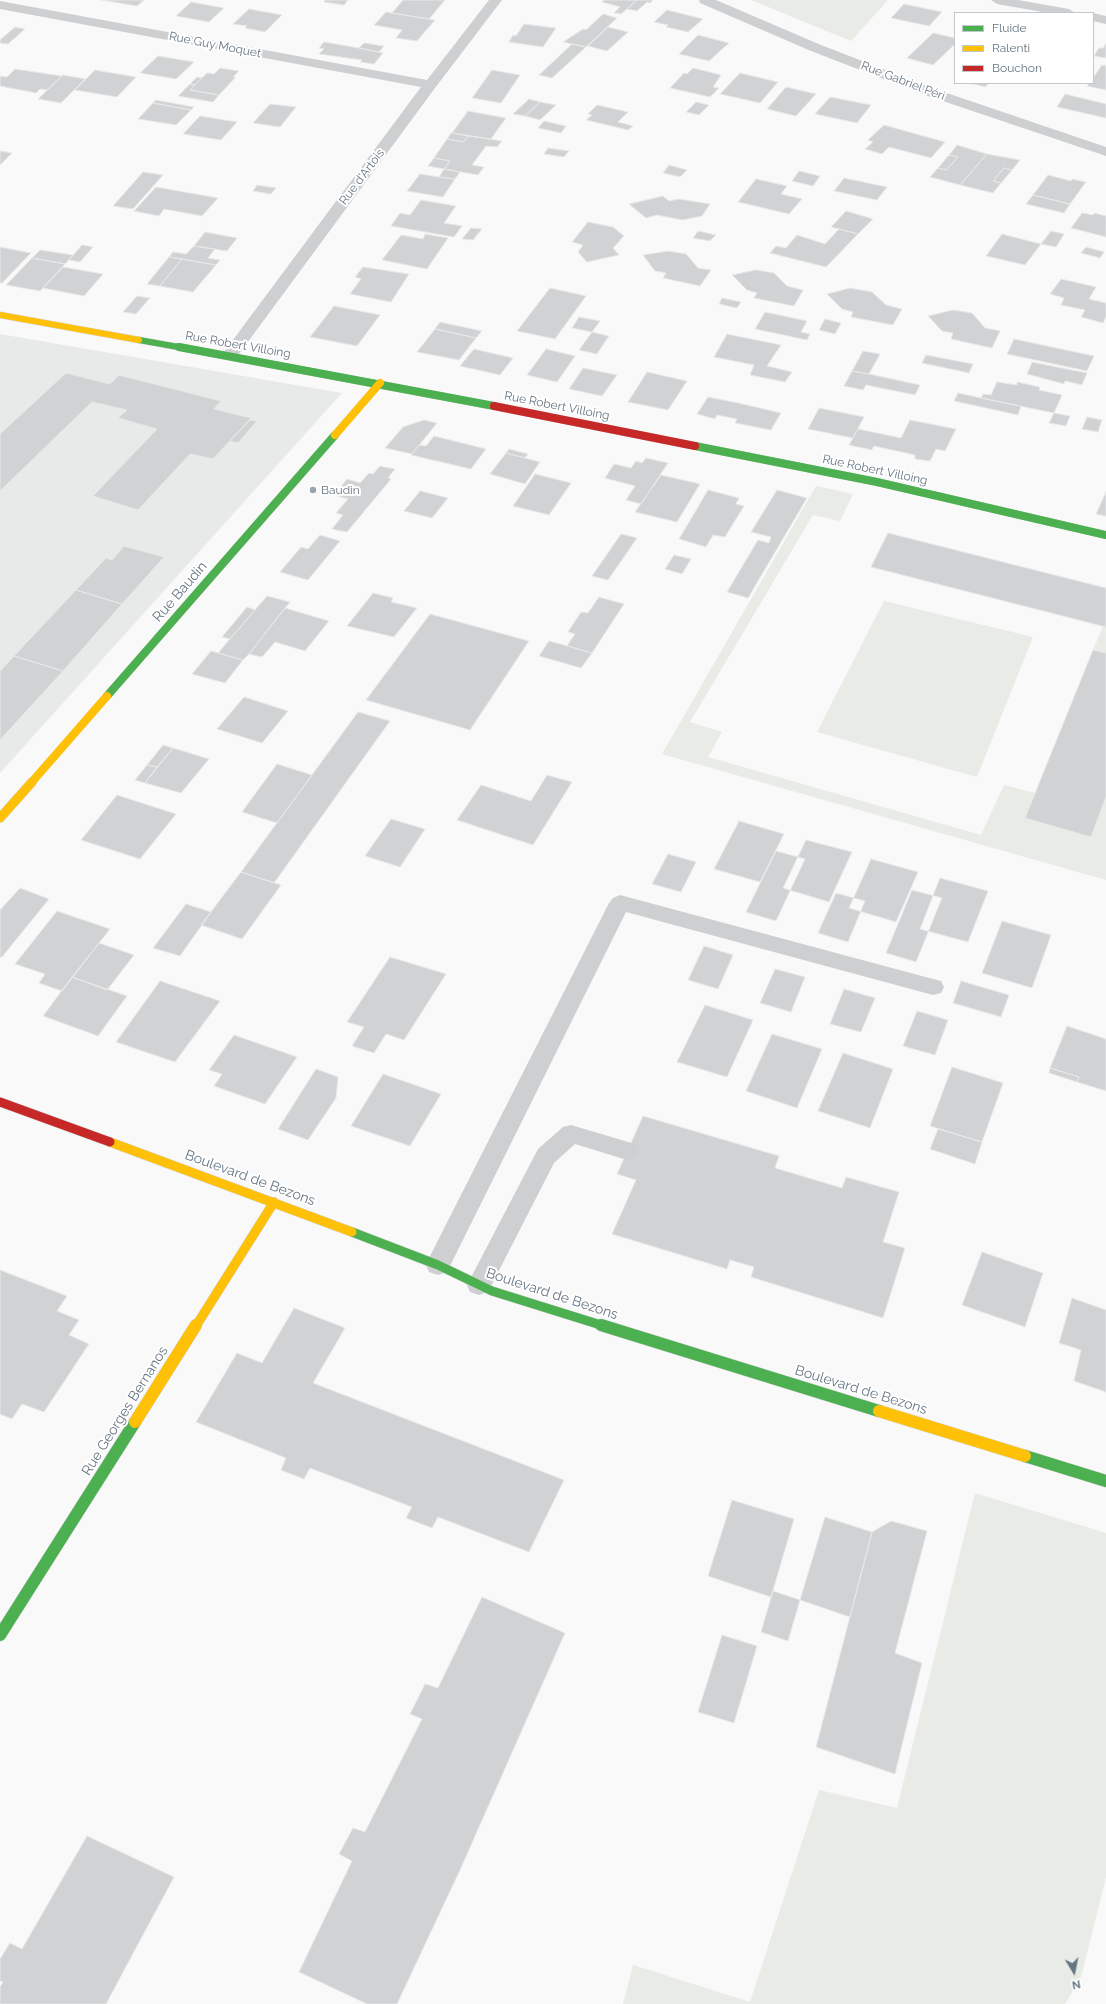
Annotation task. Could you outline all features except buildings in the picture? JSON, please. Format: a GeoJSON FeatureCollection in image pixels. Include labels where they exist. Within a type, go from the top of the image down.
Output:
{"type":"FeatureCollection","features":[{"type":"Feature","properties":{"kind":"street","name":"Rue d'Artois"},"geometry":{"type":"LineString","coordinates":[[230,355],[430,85],[496,0]]}},
{"type":"Feature","properties":{"kind":"street","name":"Rue Gabriel Péri"},"geometry":{"type":"LineString","coordinates":[[705,0],[816,48],[930,92],[1106,152]]}},
{"type":"Feature","properties":{"kind":"street"},"geometry":{"type":"LineString","coordinates":[[997,0],[1063,12]]}},
{"type":"Feature","properties":{"kind":"street","name":"Rue Guy Moquet"},"geometry":{"type":"LineString","coordinates":[[0,5],[430,85]]}},
{"type":"Feature","properties":{"kind":"street"},"geometry":{"type":"LineString","coordinates":[[1094,17],[1106,20]]}},
{"type":"Feature","properties":{"kind":"street","name":"Rue Robert Villoing"},"geometry":{"type":"LineString","coordinates":[[0,314],[380,383],[877,482],[1106,535]]}},
{"type":"Feature","properties":{"kind":"street","name":"Rue Baudin"},"geometry":{"type":"LineString","coordinates":[[0,818],[380,383]]}},
{"type":"Feature","properties":{"kind":"street"},"geometry":{"type":"LineString","coordinates":[[438,1265],[620,903],[933,987]]}},
{"type":"Feature","properties":{"kind":"street","name":"Boulevard de Bezons"},"geometry":{"type":"LineString","coordinates":[[0,1102],[274,1202],[438,1265],[492,1291],[1106,1481]]}},
{"type":"Feature","properties":{"kind":"street"},"geometry":{"type":"LineString","coordinates":[[479,1285],[546,1156],[571,1134],[627,1152]]}},
{"type":"Feature","properties":{"kind":"street","name":"Rue Georges Bernanos"},"geometry":{"type":"LineString","coordinates":[[0,1635],[274,1202]]}},
{"type":"Feature","properties":{"kind":"shaded area"},"geometry":{"type":"Polygon","coordinates":[[[751,0],[888,0],[851,41],[751,0]]]}},
{"type":"Feature","properties":{"kind":"shaded area"},"geometry":{"type":"Polygon","coordinates":[[[0,334],[342,393],[0,773],[0,334]]]}},
{"type":"Feature","properties":{"kind":"shaded area"},"geometry":{"type":"Polygon","coordinates":[[[816,486],[853,494],[840,521],[813,515],[690,722],[722,732],[708,757],[981,835],[1004,785],[1035,793],[1026,818],[1091,836],[1106,797],[1106,880],[662,754],[816,486]]]}},
{"type":"Feature","properties":{"kind":"shaded area"},"geometry":{"type":"Polygon","coordinates":[[[884,601],[1033,637],[977,777],[817,732],[884,601]]]}},
{"type":"Feature","properties":{"kind":"shaded area"},"geometry":{"type":"Polygon","coordinates":[[[1103,626],[1106,627],[1106,653],[1093,650],[1103,626]]]}},
{"type":"Feature","properties":{"kind":"shaded area"},"geometry":{"type":"Polygon","coordinates":[[[975,1493],[1106,1533],[1106,1877],[1081,1977],[1065,2004],[623,2004],[633,1965],[750,2002],[819,1790],[897,1808],[975,1493]]]}},
{"type":"Feature","properties":{"kind":"traffic: fast"},"geometry":{"type":"LineString","coordinates":[[139,340],[346,377],[494,406]]}},
{"type":"Feature","properties":{"kind":"traffic: fast"},"geometry":{"type":"LineString","coordinates":[[107,696],[335,435]]}},
{"type":"Feature","properties":{"kind":"traffic: fast"},"geometry":{"type":"LineString","coordinates":[[695,446],[877,482],[1106,535]]}},
{"type":"Feature","properties":{"kind":"traffic: fast"},"geometry":{"type":"LineString","coordinates":[[352,1232],[438,1265],[492,1291],[879,1411]]}},
{"type":"Feature","properties":{"kind":"traffic: fast"},"geometry":{"type":"LineString","coordinates":[[0,1635],[135,1422]]}},
{"type":"Feature","properties":{"kind":"traffic: fast"},"geometry":{"type":"LineString","coordinates":[[1025,1456],[1106,1481]]}},
{"type":"Feature","properties":{"kind":"traffic: slow"},"geometry":{"type":"LineString","coordinates":[[0,315],[139,340]]}},
{"type":"Feature","properties":{"kind":"traffic: slow"},"geometry":{"type":"LineString","coordinates":[[335,435],[380,383]]}},
{"type":"Feature","properties":{"kind":"traffic: slow"},"geometry":{"type":"LineString","coordinates":[[0,818],[107,696]]}},
{"type":"Feature","properties":{"kind":"traffic: slow"},"geometry":{"type":"LineString","coordinates":[[110,1142],[352,1232]]}},
{"type":"Feature","properties":{"kind":"traffic: slow"},"geometry":{"type":"LineString","coordinates":[[135,1422],[274,1202]]}},
{"type":"Feature","properties":{"kind":"traffic: slow"},"geometry":{"type":"LineString","coordinates":[[879,1411],[1025,1456]]}},
{"type":"Feature","properties":{"kind":"traffic: jam"},"geometry":{"type":"LineString","coordinates":[[494,406],[695,446]]}},
{"type":"Feature","properties":{"kind":"traffic: jam"},"geometry":{"type":"LineString","coordinates":[[0,1102],[110,1142]]}},
{"type":"Feature","properties":{"kind":"place","name":"Baudin"},"geometry":{"type":"Point","coordinates":[313,490]}}]}
